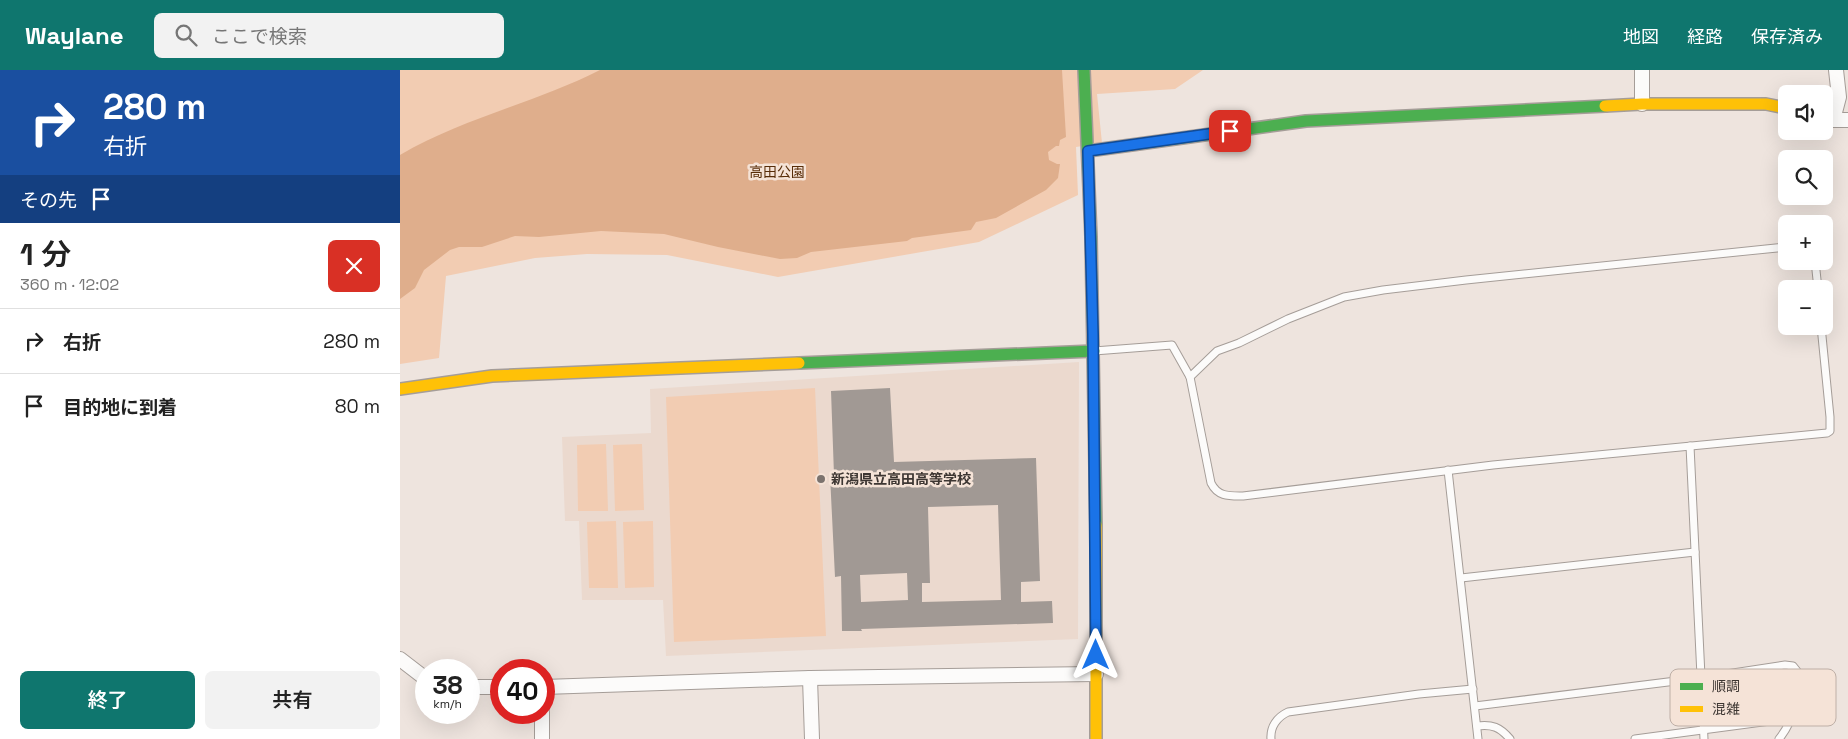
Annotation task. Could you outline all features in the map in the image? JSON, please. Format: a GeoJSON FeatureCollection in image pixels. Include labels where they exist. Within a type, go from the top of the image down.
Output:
{"type":"FeatureCollection","features":[{"type":"Feature","properties":{"kind":"street"},"geometry":{"type":"LineString","coordinates":[[1084,70],[1094,351],[1096,739]]}},
{"type":"Feature","properties":{"kind":"street"},"geometry":{"type":"LineString","coordinates":[[1642,70],[1642,104]]}},
{"type":"Feature","properties":{"kind":"street"},"geometry":{"type":"LineString","coordinates":[[1833,110],[1839,97],[1836,70]]}},
{"type":"Feature","properties":{"kind":"street"},"geometry":{"type":"LineString","coordinates":[[1088,151],[1306,121],[1642,104],[1766,104],[1778,106]]}},
{"type":"Feature","properties":{"kind":"street"},"geometry":{"type":"LineString","coordinates":[[1833,120],[1848,120]]}},
{"type":"Feature","properties":{"kind":"street"},"geometry":{"type":"LineString","coordinates":[[400,389],[492,376],[1094,351]]}},
{"type":"Feature","properties":{"kind":"street"},"geometry":{"type":"LineString","coordinates":[[400,660],[415,671]]}},
{"type":"Feature","properties":{"kind":"street"},"geometry":{"type":"LineString","coordinates":[[555,686],[810,678],[1096,674]]}},
{"type":"Feature","properties":{"kind":"street"},"geometry":{"type":"LineString","coordinates":[[810,678],[812,739]]}},
{"type":"Feature","properties":{"kind":"street"},"geometry":{"type":"LineString","coordinates":[[542,724],[542,739]]}},
{"type":"Feature","properties":{"kind":"lane"},"geometry":{"type":"LineString","coordinates":[[1190,377],[1217,351],[1239,343],[1288,319],[1344,297],[1383,290],[1466,280],[1778,248]]}},
{"type":"Feature","properties":{"kind":"lane"},"geometry":{"type":"LineString","coordinates":[[1094,351],[1172,345],[1190,377],[1211,483],[1215,491],[1222,495],[1243,496],[1448,470],[1814,435],[1830,431],[1822,335]]}},
{"type":"Feature","properties":{"kind":"lane"},"geometry":{"type":"LineString","coordinates":[[1690,446],[1700,669]]}},
{"type":"Feature","properties":{"kind":"lane"},"geometry":{"type":"LineString","coordinates":[[1448,470],[1478,739]]}},
{"type":"Feature","properties":{"kind":"lane"},"geometry":{"type":"LineString","coordinates":[[1460,578],[1694,552]]}},
{"type":"Feature","properties":{"kind":"lane"},"geometry":{"type":"LineString","coordinates":[[1752,669],[1770,666],[1793,666],[1795,669]]}},
{"type":"Feature","properties":{"kind":"lane"},"geometry":{"type":"LineString","coordinates":[[1475,706],[1670,682]]}},
{"type":"Feature","properties":{"kind":"lane"},"geometry":{"type":"LineString","coordinates":[[1271,739],[1273,725],[1278,718],[1288,712],[1419,694],[1473,689]]}},
{"type":"Feature","properties":{"kind":"lane"},"geometry":{"type":"LineString","coordinates":[[1477,726],[1500,728],[1510,739]]}},
{"type":"Feature","properties":{"kind":"lane"},"geometry":{"type":"LineString","coordinates":[[1635,739],[1721,726]]}},
{"type":"Feature","properties":{"kind":"lane"},"geometry":{"type":"LineString","coordinates":[[1779,739],[1787,726]]}},
{"type":"Feature","properties":{"kind":"lane"},"geometry":{"type":"LineString","coordinates":[[1703,728],[1704,739]]}},
{"type":"Feature","properties":{"kind":"shaded area","name":"高田公園"},"geometry":{"type":"Polygon","coordinates":[[[600,70],[1062,70],[1066,137],[1060,140],[1059,146],[1048,152],[1049,160],[1060,164],[1058,178],[1046,190],[996,218],[976,222],[971,230],[912,238],[907,241],[811,252],[797,258],[780,259],[664,234],[601,231],[539,237],[515,236],[482,247],[459,247],[450,250],[424,270],[415,288],[400,299],[400,155],[449,131],[575,82],[600,70]]]}},
{"type":"Feature","properties":{"kind":"shaded area","name":"新潟県立高田高等学校"},"geometry":{"type":"Polygon","coordinates":[[[1079,362],[1078,639],[666,656],[663,600],[582,600],[579,521],[565,521],[562,437],[651,433],[650,389],[1079,362]]]}},
{"type":"Feature","properties":{"kind":"green space","name":"高田公園"},"geometry":{"type":"Polygon","coordinates":[[[400,70],[1203,70],[1175,89],[1097,94],[1102,143],[1076,147],[1078,195],[979,242],[778,277],[667,255],[587,254],[535,258],[446,276],[439,358],[400,364],[400,70]]]}},
{"type":"Feature","properties":{"kind":"green space"},"geometry":{"type":"Polygon","coordinates":[[[815,388],[826,636],[674,642],[666,397],[815,388]]]}},
{"type":"Feature","properties":{"kind":"green space"},"geometry":{"type":"Polygon","coordinates":[[[606,444],[608,511],[578,511],[577,445],[606,444]]]}},
{"type":"Feature","properties":{"kind":"green space"},"geometry":{"type":"Polygon","coordinates":[[[642,444],[644,510],[615,511],[613,445],[642,444]]]}},
{"type":"Feature","properties":{"kind":"green space"},"geometry":{"type":"Polygon","coordinates":[[[616,521],[618,588],[589,588],[587,522],[616,521]]]}},
{"type":"Feature","properties":{"kind":"green space"},"geometry":{"type":"Polygon","coordinates":[[[653,521],[654,587],[625,588],[623,522],[653,521]]]}},
{"type":"Feature","properties":{"kind":"building"},"geometry":{"type":"Polygon","coordinates":[[[890,388],[894,462],[1036,458],[1040,581],[1021,582],[1021,602],[1052,601],[1053,623],[842,631],[841,576],[835,577],[830,475],[834,475],[831,391],[890,388]],[[998,505],[928,507],[930,583],[922,583],[922,602],[1001,600],[998,505]],[[907,573],[860,575],[861,602],[908,600],[907,573]]]}},
{"type":"Feature","properties":{"kind":"traffic: fast"},"geometry":{"type":"LineString","coordinates":[[1084,70],[1091,237],[1096,525]]}},
{"type":"Feature","properties":{"kind":"traffic: fast"},"geometry":{"type":"LineString","coordinates":[[1088,151],[1306,121],[1605,106]]}},
{"type":"Feature","properties":{"kind":"traffic: fast"},"geometry":{"type":"LineString","coordinates":[[799,363],[1094,351]]}},
{"type":"Feature","properties":{"kind":"traffic: slow"},"geometry":{"type":"LineString","coordinates":[[1605,106],[1642,104],[1766,104],[1778,106]]}},
{"type":"Feature","properties":{"kind":"traffic: slow"},"geometry":{"type":"LineString","coordinates":[[400,389],[492,376],[799,363]]}},
{"type":"Feature","properties":{"kind":"traffic: slow"},"geometry":{"type":"LineString","coordinates":[[1096,525],[1096,739]]}},
{"type":"Feature","properties":{"kind":"place","name":"新潟県立高田高等学校"},"geometry":{"type":"Point","coordinates":[821,479]}},
{"type":"Feature","properties":{"kind":"route"},"geometry":{"type":"LineString","coordinates":[[1096,655],[1093,334],[1088,151],[1230,131]]}}]}
